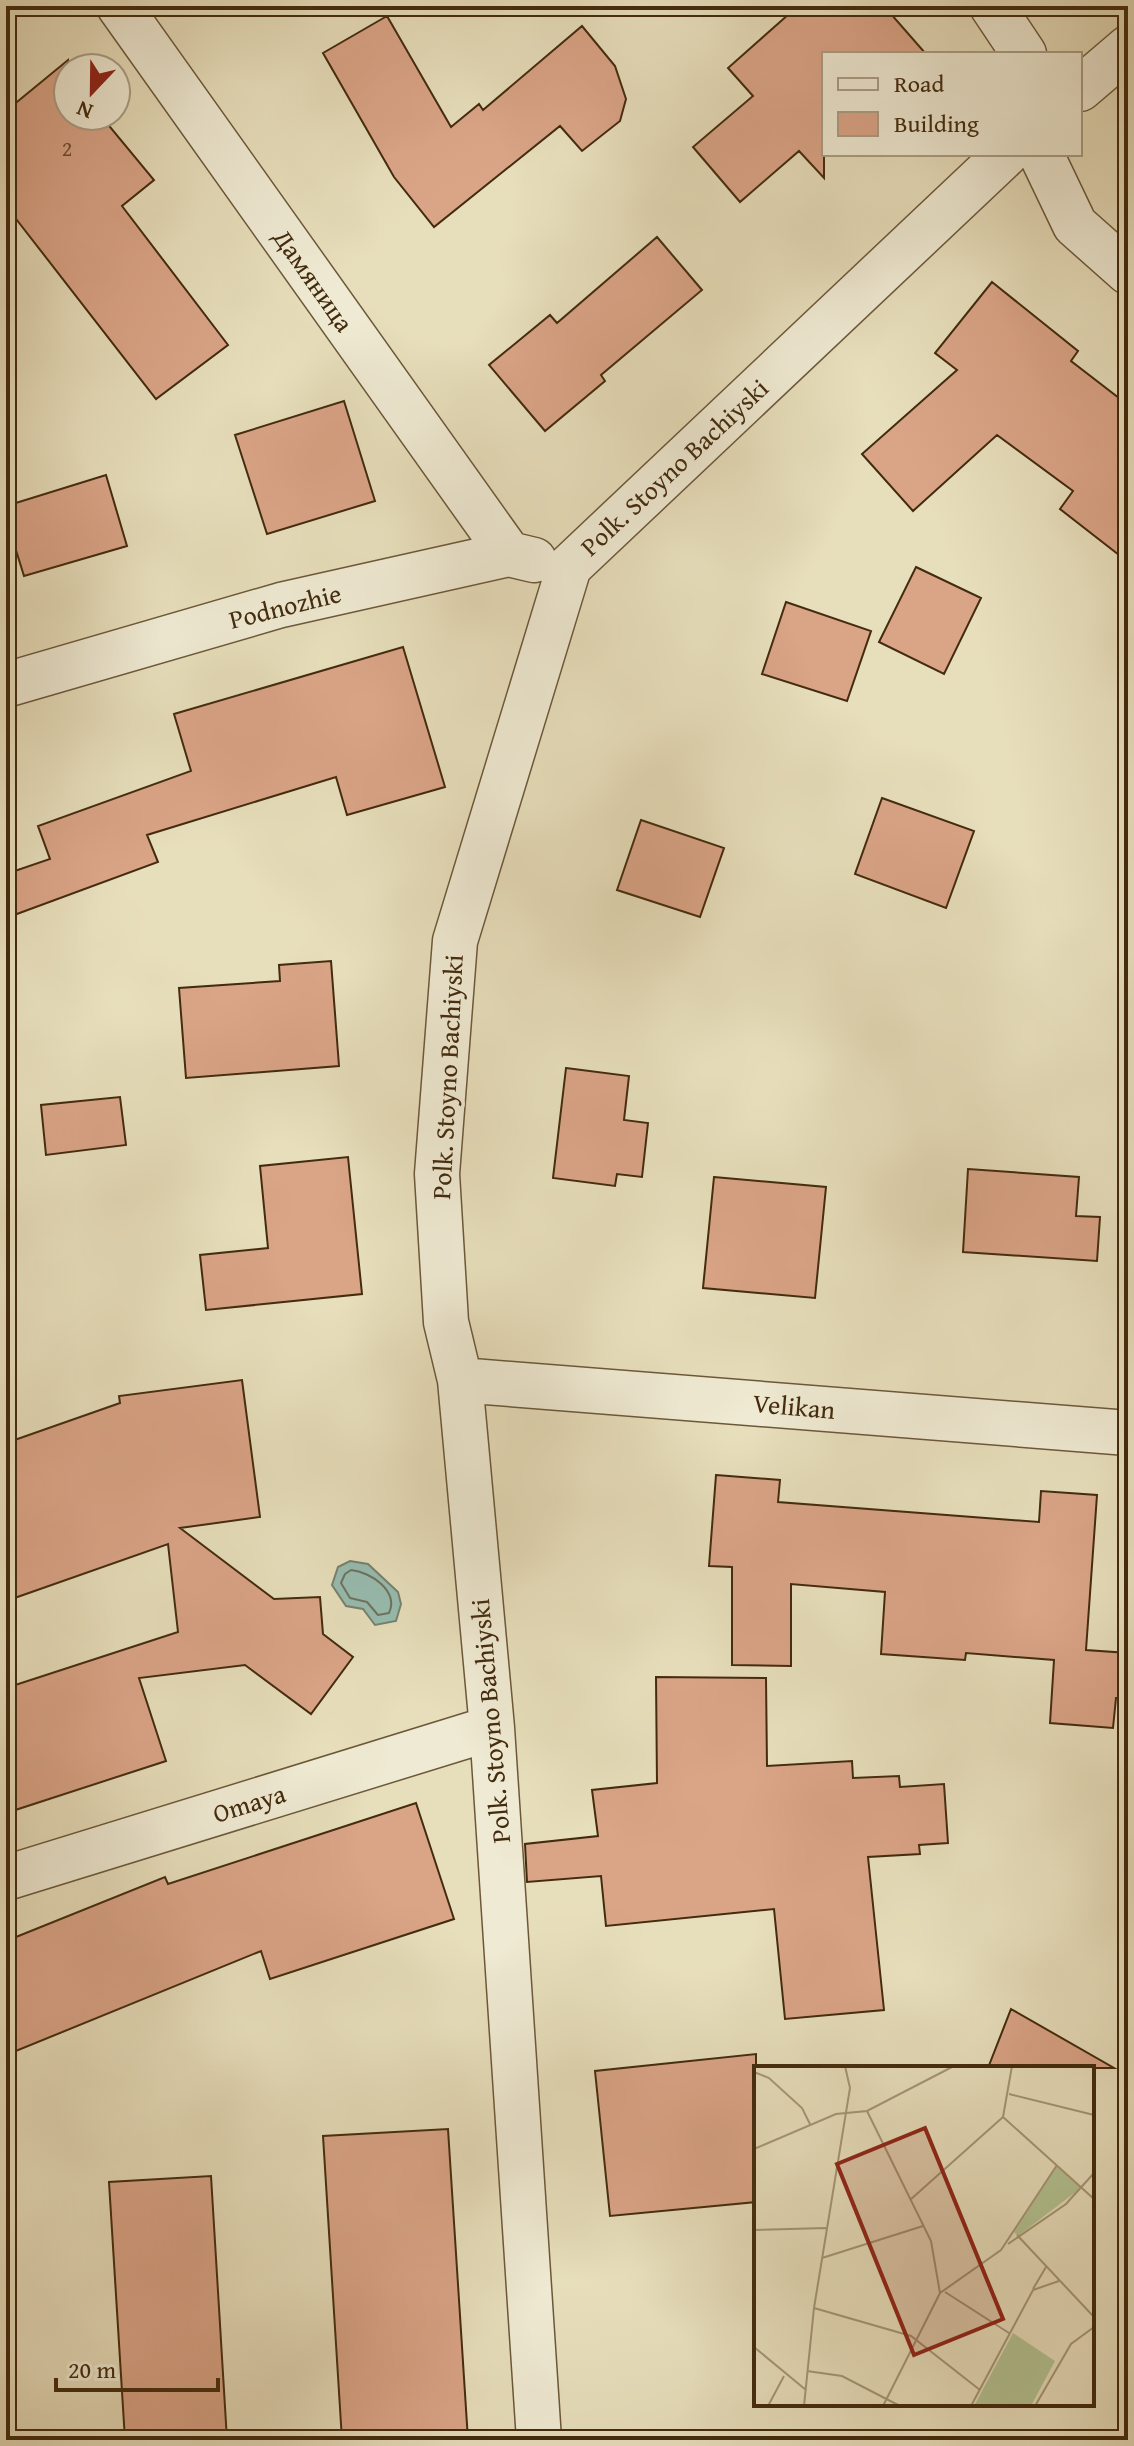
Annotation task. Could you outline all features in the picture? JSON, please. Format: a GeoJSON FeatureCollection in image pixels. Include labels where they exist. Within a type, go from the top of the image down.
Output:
{"type":"FeatureCollection","features":[{"type":"Feature","properties":{"kind":"street","name":"Дамяница"},"geometry":{"type":"LineString","coordinates":[[119,6],[509,554]]}},
{"type":"Feature","properties":{"kind":"street"},"geometry":{"type":"LineString","coordinates":[[992,6],[1023,52]]}},
{"type":"Feature","properties":{"kind":"street"},"geometry":{"type":"LineString","coordinates":[[1082,87],[1128,48]]}},
{"type":"Feature","properties":{"kind":"street","name":"Polk. Stoyno Bachiyski"},"geometry":{"type":"LineString","coordinates":[[539,2440],[492,1728],[460,1380],[446,1322],[437,1174],[455,941],[569,567],[1004,156]]}},
{"type":"Feature","properties":{"kind":"street"},"geometry":{"type":"LineString","coordinates":[[1042,156],[1075,225],[1128,272]]}},
{"type":"Feature","properties":{"kind":"street","name":"Podnozhie"},"geometry":{"type":"LineString","coordinates":[[6,685],[281,605],[509,554],[569,567]]}},
{"type":"Feature","properties":{"kind":"street","name":"Velikan"},"geometry":{"type":"LineString","coordinates":[[460,1380],[1128,1433]]}},
{"type":"Feature","properties":{"kind":"street","name":"Omaya"},"geometry":{"type":"LineString","coordinates":[[6,1878],[492,1728]]}},
{"type":"Feature","properties":{"kind":"water"},"geometry":{"type":"Polygon","coordinates":[[[350,1561],[368,1564],[398,1592],[401,1604],[396,1621],[375,1625],[363,1609],[346,1606],[332,1585],[338,1567],[350,1561]]]}},
{"type":"Feature","properties":{"kind":"building"},"geometry":{"type":"Polygon","coordinates":[[[798,6],[884,6],[924,52],[822,52],[824,178],[799,151],[740,202],[693,147],[753,96],[728,68],[798,6]]]}},
{"type":"Feature","properties":{"kind":"building"},"geometry":{"type":"Polygon","coordinates":[[[387,16],[451,127],[479,104],[483,110],[582,26],[615,66],[626,99],[620,121],[582,151],[560,126],[434,227],[394,177],[323,53],[387,16]]]}},
{"type":"Feature","properties":{"kind":"building"},"geometry":{"type":"Polygon","coordinates":[[[52,73],[52,132],[114,132],[154,180],[122,206],[228,345],[156,399],[6,206],[6,111],[52,73]]]}},
{"type":"Feature","properties":{"kind":"building"},"geometry":{"type":"Polygon","coordinates":[[[657,237],[702,290],[601,375],[605,381],[545,431],[489,365],[550,315],[557,323],[657,237]]]}},
{"type":"Feature","properties":{"kind":"building"},"geometry":{"type":"Polygon","coordinates":[[[992,282],[1078,351],[1071,361],[1128,405],[1128,562],[1060,509],[1073,491],[997,435],[913,511],[862,454],[957,370],[935,353],[992,282]]]}},
{"type":"Feature","properties":{"kind":"building"},"geometry":{"type":"Polygon","coordinates":[[[344,401],[375,501],[267,534],[235,435],[344,401]]]}},
{"type":"Feature","properties":{"kind":"building"},"geometry":{"type":"Polygon","coordinates":[[[106,475],[127,546],[24,576],[6,518],[6,506],[106,475]]]}},
{"type":"Feature","properties":{"kind":"building"},"geometry":{"type":"Polygon","coordinates":[[[916,567],[981,598],[944,674],[879,642],[916,567]]]}},
{"type":"Feature","properties":{"kind":"building"},"geometry":{"type":"Polygon","coordinates":[[[786,602],[871,631],[847,701],[762,674],[786,602]]]}},
{"type":"Feature","properties":{"kind":"building"},"geometry":{"type":"Polygon","coordinates":[[[403,647],[445,787],[347,815],[336,777],[147,835],[158,862],[6,918],[6,874],[50,859],[38,826],[191,771],[174,714],[403,647]]]}},
{"type":"Feature","properties":{"kind":"building"},"geometry":{"type":"Polygon","coordinates":[[[882,798],[974,831],[946,908],[855,874],[882,798]]]}},
{"type":"Feature","properties":{"kind":"building"},"geometry":{"type":"Polygon","coordinates":[[[641,820],[724,848],[700,917],[617,890],[641,820]]]}},
{"type":"Feature","properties":{"kind":"building"},"geometry":{"type":"Polygon","coordinates":[[[331,961],[339,1066],[186,1078],[179,988],[280,981],[279,965],[331,961]]]}},
{"type":"Feature","properties":{"kind":"building"},"geometry":{"type":"Polygon","coordinates":[[[566,1068],[629,1076],[624,1120],[648,1123],[642,1177],[617,1174],[615,1186],[553,1178],[566,1068]]]}},
{"type":"Feature","properties":{"kind":"building"},"geometry":{"type":"Polygon","coordinates":[[[120,1097],[126,1145],[46,1155],[41,1105],[120,1097]]]}},
{"type":"Feature","properties":{"kind":"building"},"geometry":{"type":"Polygon","coordinates":[[[348,1157],[362,1294],[206,1310],[200,1255],[268,1248],[260,1166],[348,1157]]]}},
{"type":"Feature","properties":{"kind":"building"},"geometry":{"type":"Polygon","coordinates":[[[968,1169],[1079,1177],[1076,1216],[1100,1217],[1097,1261],[963,1252],[968,1169]]]}},
{"type":"Feature","properties":{"kind":"building"},"geometry":{"type":"Polygon","coordinates":[[[714,1177],[826,1187],[815,1298],[703,1288],[714,1177]]]}},
{"type":"Feature","properties":{"kind":"building"},"geometry":{"type":"Polygon","coordinates":[[[242,1380],[260,1517],[180,1528],[274,1599],[320,1597],[323,1634],[353,1657],[311,1714],[245,1665],[139,1678],[166,1761],[6,1813],[6,1688],[178,1632],[168,1544],[6,1601],[6,1443],[120,1403],[119,1396],[242,1380]]]}},
{"type":"Feature","properties":{"kind":"building"},"geometry":{"type":"Polygon","coordinates":[[[716,1475],[780,1480],[778,1502],[1039,1522],[1041,1491],[1097,1495],[1086,1650],[1128,1653],[1126,1698],[1116,1698],[1113,1728],[1050,1723],[1054,1660],[966,1653],[965,1660],[881,1654],[885,1592],[791,1584],[791,1666],[732,1665],[732,1567],[709,1566],[716,1475]]]}},
{"type":"Feature","properties":{"kind":"building"},"geometry":{"type":"Polygon","coordinates":[[[656,1677],[766,1678],[767,1766],[852,1761],[853,1778],[899,1776],[900,1787],[944,1784],[948,1843],[919,1845],[920,1854],[868,1857],[884,2010],[785,2019],[774,1909],[606,1926],[601,1876],[527,1882],[525,1844],[598,1836],[592,1790],[657,1783],[656,1677]]]}},
{"type":"Feature","properties":{"kind":"building"},"geometry":{"type":"Polygon","coordinates":[[[416,1803],[454,1919],[270,1979],[261,1951],[6,2055],[6,1941],[165,1877],[168,1884],[416,1803]]]}},
{"type":"Feature","properties":{"kind":"building"},"geometry":{"type":"Polygon","coordinates":[[[1011,2009],[1114,2068],[1094,2066],[989,2066],[1011,2009]]]}},
{"type":"Feature","properties":{"kind":"building"},"geometry":{"type":"Polygon","coordinates":[[[756,2054],[754,2202],[610,2216],[595,2071],[756,2054]]]}},
{"type":"Feature","properties":{"kind":"building"},"geometry":{"type":"Polygon","coordinates":[[[448,2129],[468,2440],[342,2440],[323,2136],[448,2129]]]}},
{"type":"Feature","properties":{"kind":"building"},"geometry":{"type":"Polygon","coordinates":[[[211,2176],[227,2440],[125,2440],[109,2182],[211,2176]]]}}]}
